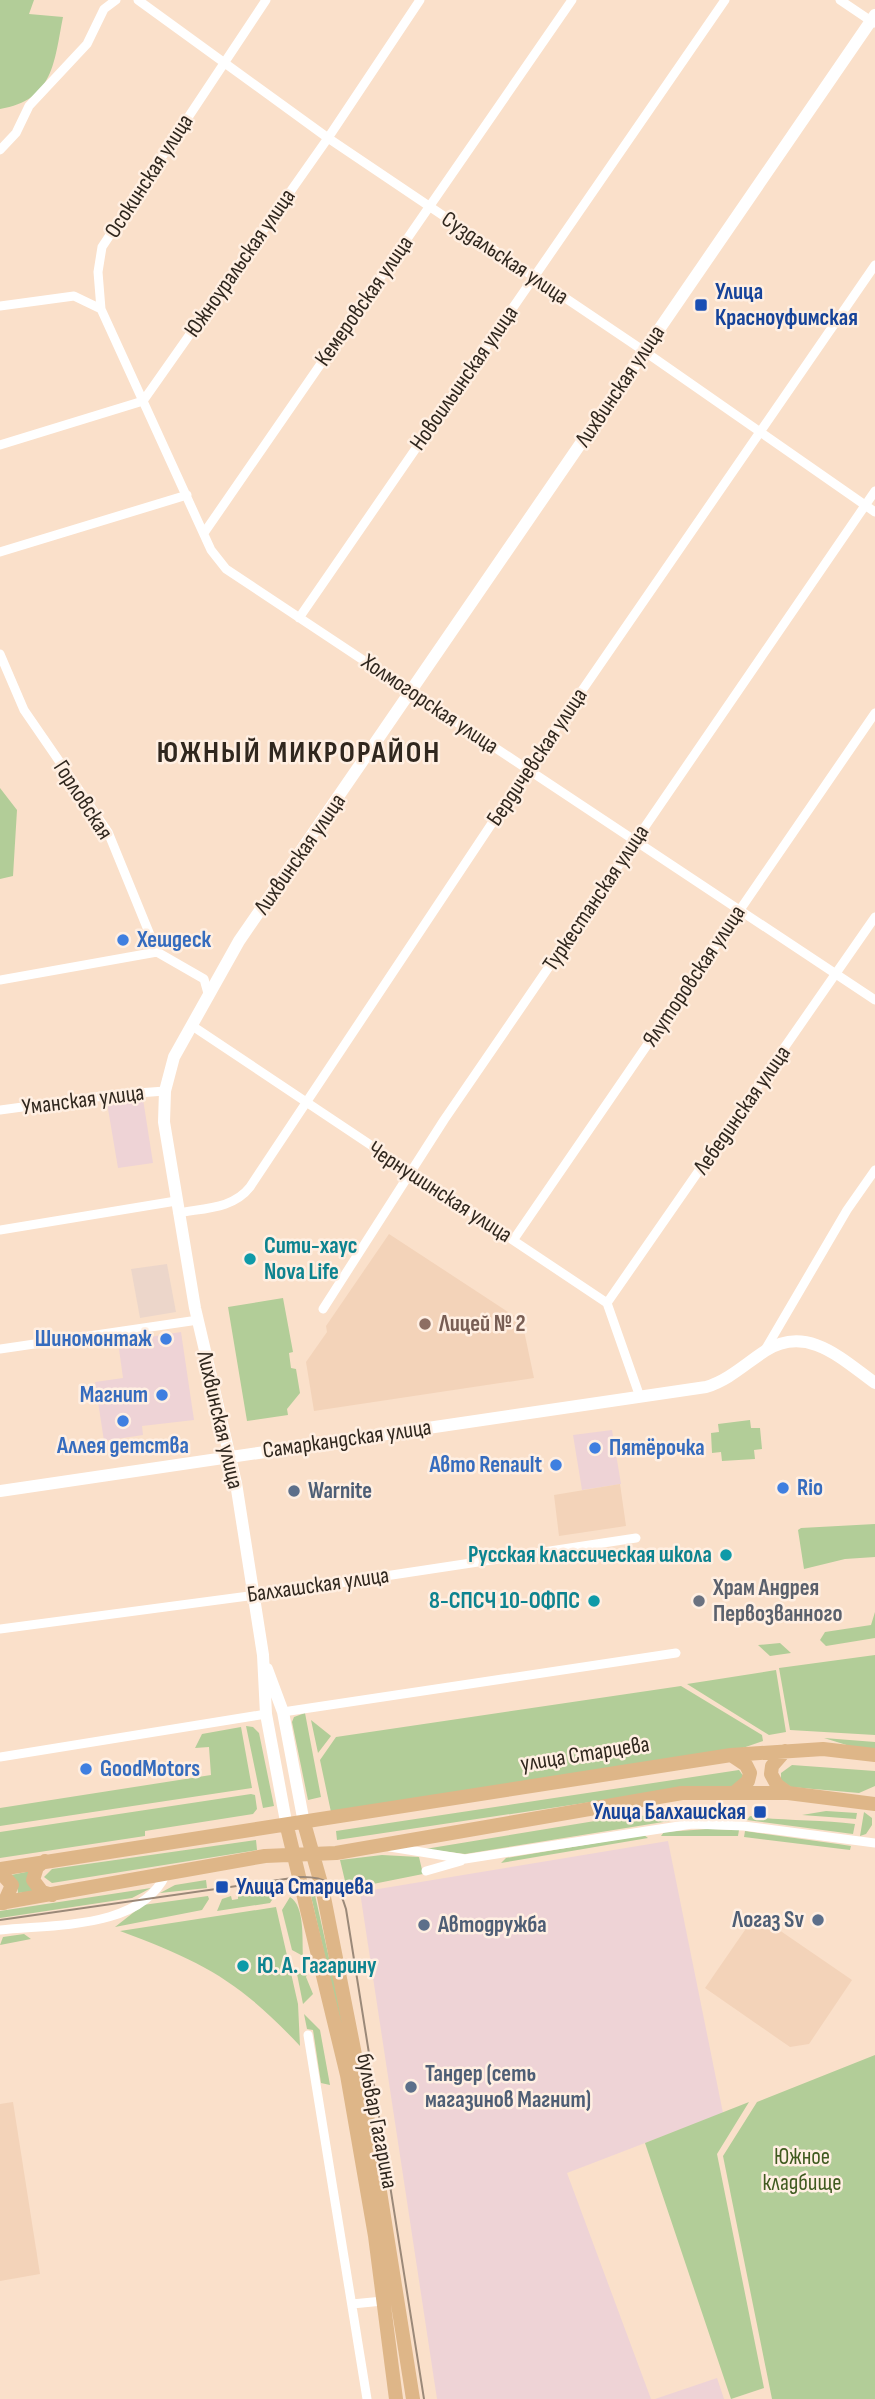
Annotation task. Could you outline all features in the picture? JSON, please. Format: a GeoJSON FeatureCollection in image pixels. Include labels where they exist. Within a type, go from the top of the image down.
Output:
{"type":"FeatureCollection","features":[{"type":"Feature","properties":{"kind":"main road","name":"Лихвинская улица"},"geometry":{"type":"LineString","coordinates":[[263,1655],[230,1457],[198,1320],[164,1130],[165,1091],[174,1056],[239,941],[874,20]]}},
{"type":"Feature","properties":{"kind":"main road","name":"Самаркандская улица"},"geometry":{"type":"LineString","coordinates":[[0,1490],[693,1389],[727,1378],[764,1351],[790,1339],[824,1347],[875,1383]]}},
{"type":"Feature","properties":{"kind":"main road"},"geometry":{"type":"LineString","coordinates":[[263,1655],[283,1712],[304,1823]]}},
{"type":"Feature","properties":{"kind":"main road"},"geometry":{"type":"LineString","coordinates":[[2,1903],[12,1885],[0,1870],[45,1861],[287,1827],[266,1714],[263,1655]]}},
{"type":"Feature","properties":{"kind":"main road","name":"улица Старцева"},"geometry":{"type":"LineString","coordinates":[[287,1827],[731,1755],[823,1749],[875,1755]]}},
{"type":"Feature","properties":{"kind":"main road"},"geometry":{"type":"LineString","coordinates":[[785,1751],[772,1766],[771,1774],[777,1785],[788,1793]]}},
{"type":"Feature","properties":{"kind":"main road"},"geometry":{"type":"LineString","coordinates":[[731,1755],[746,1765],[750,1773],[748,1781],[735,1792]]}},
{"type":"Feature","properties":{"kind":"main road"},"geometry":{"type":"LineString","coordinates":[[2,1903],[265,1856],[336,1853],[682,1793],[788,1793],[875,1804]]}},
{"type":"Feature","properties":{"kind":"main road","name":"бульвар Гагарина"},"geometry":{"type":"LineString","coordinates":[[304,1823],[310,1852],[322,1886],[413,2399]]}},
{"type":"Feature","properties":{"kind":"main road","name":"бульвар Гагарина"},"geometry":{"type":"LineString","coordinates":[[287,1827],[367,2148],[396,2399]]}},
{"type":"Feature","properties":{"kind":"main road"},"geometry":{"type":"LineString","coordinates":[[322,1886],[326,1865],[336,1853]]}},
{"type":"Feature","properties":{"kind":"main road"},"geometry":{"type":"LineString","coordinates":[[45,1861],[37,1867],[33,1880],[42,1892],[52,1895]]}},
{"type":"Feature","properties":{"kind":"street"},"geometry":{"type":"LineString","coordinates":[[0,150],[16,133],[29,106],[88,44],[104,9],[116,0]]}},
{"type":"Feature","properties":{"kind":"street","name":"Суздальская улица"},"geometry":{"type":"LineString","coordinates":[[138,0],[328,138],[645,351],[875,512]]}},
{"type":"Feature","properties":{"kind":"street","name":"Осокинская улица"},"geometry":{"type":"LineString","coordinates":[[101,309],[98,272],[102,247],[266,0]]}},
{"type":"Feature","properties":{"kind":"street","name":"Южноуральская улица"},"geometry":{"type":"LineString","coordinates":[[144,401],[328,138],[420,0]]}},
{"type":"Feature","properties":{"kind":"street","name":"Кемеровская улица"},"geometry":{"type":"LineString","coordinates":[[204,533],[572,0]]}},
{"type":"Feature","properties":{"kind":"street","name":"Новоильинская улица"},"geometry":{"type":"LineString","coordinates":[[299,618],[725,0]]}},
{"type":"Feature","properties":{"kind":"street"},"geometry":{"type":"LineString","coordinates":[[840,0],[874,20]]}},
{"type":"Feature","properties":{"kind":"street","name":"Бердичевская улица"},"geometry":{"type":"LineString","coordinates":[[0,1230],[177,1207],[226,1205],[240,1198],[528,769],[875,265]]}},
{"type":"Feature","properties":{"kind":"street"},"geometry":{"type":"LineString","coordinates":[[0,306],[74,296],[101,309]]}},
{"type":"Feature","properties":{"kind":"street","name":"Холмогорская улица"},"geometry":{"type":"LineString","coordinates":[[101,309],[211,550],[226,569],[875,1000]]}},
{"type":"Feature","properties":{"kind":"street"},"geometry":{"type":"LineString","coordinates":[[0,445],[144,401]]}},
{"type":"Feature","properties":{"kind":"street","name":"Туркестанская улица"},"geometry":{"type":"LineString","coordinates":[[323,1309],[634,840],[875,491]]}},
{"type":"Feature","properties":{"kind":"street"},"geometry":{"type":"LineString","coordinates":[[0,552],[187,495]]}},
{"type":"Feature","properties":{"kind":"street","name":"Горловская"},"geometry":{"type":"LineString","coordinates":[[0,654],[23,710],[108,832],[157,952]]}},
{"type":"Feature","properties":{"kind":"street","name":"Ялуторовская улица"},"geometry":{"type":"LineString","coordinates":[[514,1240],[875,713]]}},
{"type":"Feature","properties":{"kind":"street","name":"Лебединская улица"},"geometry":{"type":"LineString","coordinates":[[607,1303],[875,917]]}},
{"type":"Feature","properties":{"kind":"street"},"geometry":{"type":"LineString","coordinates":[[0,979],[157,952],[204,979],[209,997]]}},
{"type":"Feature","properties":{"kind":"street","name":"Чернушинская улица"},"geometry":{"type":"LineString","coordinates":[[191,1024],[304,1103],[607,1303]]}},
{"type":"Feature","properties":{"kind":"street","name":"Уманская улица"},"geometry":{"type":"LineString","coordinates":[[0,1110],[111,1095],[165,1091]]}},
{"type":"Feature","properties":{"kind":"street"},"geometry":{"type":"LineString","coordinates":[[764,1351],[847,1210],[875,1170]]}},
{"type":"Feature","properties":{"kind":"street"},"geometry":{"type":"LineString","coordinates":[[607,1303],[640,1397]]}},
{"type":"Feature","properties":{"kind":"street"},"geometry":{"type":"LineString","coordinates":[[0,1349],[198,1320]]}},
{"type":"Feature","properties":{"kind":"street","name":"Балхашская улица"},"geometry":{"type":"LineString","coordinates":[[0,1629],[636,1538]]}},
{"type":"Feature","properties":{"kind":"street"},"geometry":{"type":"LineString","coordinates":[[283,1712],[676,1653]]}},
{"type":"Feature","properties":{"kind":"street"},"geometry":{"type":"LineString","coordinates":[[0,1757],[266,1714]]}},
{"type":"Feature","properties":{"kind":"street"},"geometry":{"type":"LineString","coordinates":[[426,1871],[465,1859],[692,1824],[744,1826],[875,1843]]}},
{"type":"Feature","properties":{"kind":"street"},"geometry":{"type":"LineString","coordinates":[[374,1845],[465,1859]]}},
{"type":"Feature","properties":{"kind":"street"},"geometry":{"type":"LineString","coordinates":[[0,1930],[113,1917],[159,1888],[166,1874]]}},
{"type":"Feature","properties":{"kind":"street"},"geometry":{"type":"LineString","coordinates":[[308,2035],[367,2399]]}},
{"type":"Feature","properties":{"kind":"street"},"geometry":{"type":"LineString","coordinates":[[352,2304],[383,2301]]}},
{"type":"Feature","properties":{"kind":"shaded area"},"geometry":{"type":"Polygon","coordinates":[[[143,1099],[153,1163],[118,1168],[107,1103],[143,1099]]]}},
{"type":"Feature","properties":{"kind":"shaded area","name":"Лицей № 2"},"geometry":{"type":"Polygon","coordinates":[[[389,1234],[522,1321],[534,1378],[314,1411],[306,1362],[327,1332],[326,1326],[389,1234]]]}},
{"type":"Feature","properties":{"kind":"shaded area"},"geometry":{"type":"Polygon","coordinates":[[[167,1264],[176,1312],[140,1318],[131,1269],[167,1264]]]}},
{"type":"Feature","properties":{"kind":"shaded area"},"geometry":{"type":"Polygon","coordinates":[[[181,1332],[194,1420],[142,1426],[143,1435],[104,1441],[95,1382],[123,1378],[118,1342],[181,1332]]]}},
{"type":"Feature","properties":{"kind":"shaded area","name":"Пятёрочка"},"geometry":{"type":"Polygon","coordinates":[[[612,1430],[621,1484],[582,1490],[573,1435],[612,1430]]]}},
{"type":"Feature","properties":{"kind":"shaded area"},"geometry":{"type":"Polygon","coordinates":[[[620,1484],[626,1526],[559,1536],[554,1495],[620,1484]]]}},
{"type":"Feature","properties":{"kind":"shaded area"},"geometry":{"type":"Polygon","coordinates":[[[668,1841],[723,2113],[567,2173],[651,2399],[437,2399],[360,1892],[668,1841]]]}},
{"type":"Feature","properties":{"kind":"shaded area"},"geometry":{"type":"Polygon","coordinates":[[[756,1914],[852,1980],[809,2044],[790,2047],[705,1988],[756,1914]]]}},
{"type":"Feature","properties":{"kind":"shaded area"},"geometry":{"type":"Polygon","coordinates":[[[13,2102],[40,2274],[0,2281],[0,2104],[13,2102]]]}},
{"type":"Feature","properties":{"kind":"shaded area"},"geometry":{"type":"Polygon","coordinates":[[[717,2378],[724,2399],[655,2399],[717,2378]]]}},
{"type":"Feature","properties":{"kind":"green space"},"geometry":{"type":"Polygon","coordinates":[[[0,0],[34,0],[29,14],[63,17],[53,64],[41,88],[18,104],[0,109],[0,0]]]}},
{"type":"Feature","properties":{"kind":"green space"},"geometry":{"type":"Polygon","coordinates":[[[0,788],[17,810],[13,876],[0,879],[0,788]]]}},
{"type":"Feature","properties":{"kind":"green space"},"geometry":{"type":"Polygon","coordinates":[[[283,1298],[293,1352],[289,1353],[291,1368],[296,1369],[300,1393],[287,1409],[288,1415],[247,1421],[228,1307],[283,1298]]]}},
{"type":"Feature","properties":{"kind":"green space"},"geometry":{"type":"Polygon","coordinates":[[[750,1420],[751,1428],[760,1428],[762,1449],[754,1450],[755,1459],[722,1461],[721,1452],[712,1453],[711,1433],[719,1432],[718,1424],[750,1420]]]}},
{"type":"Feature","properties":{"kind":"green space"},"geometry":{"type":"Polygon","coordinates":[[[875,1524],[875,1557],[845,1559],[804,1569],[798,1530],[801,1528],[875,1524]]]}},
{"type":"Feature","properties":{"kind":"green space"},"geometry":{"type":"Polygon","coordinates":[[[875,1612],[875,1638],[826,1646],[820,1640],[825,1632],[871,1625],[875,1612]]]}},
{"type":"Feature","properties":{"kind":"green space"},"geometry":{"type":"Polygon","coordinates":[[[780,1643],[791,1653],[770,1656],[758,1645],[780,1643]]]}},
{"type":"Feature","properties":{"kind":"green space"},"geometry":{"type":"Polygon","coordinates":[[[875,1655],[875,1735],[790,1730],[779,1668],[875,1655]]]}},
{"type":"Feature","properties":{"kind":"green space"},"geometry":{"type":"Polygon","coordinates":[[[776,1670],[786,1732],[769,1735],[687,1684],[776,1670]]]}},
{"type":"Feature","properties":{"kind":"green space"},"geometry":{"type":"Polygon","coordinates":[[[681,1686],[762,1735],[763,1741],[734,1751],[331,1812],[320,1760],[336,1737],[681,1686]]]}},
{"type":"Feature","properties":{"kind":"green space"},"geometry":{"type":"Polygon","coordinates":[[[305,1713],[321,1797],[308,1800],[292,1722],[294,1717],[305,1713]]]}},
{"type":"Feature","properties":{"kind":"green space"},"geometry":{"type":"Polygon","coordinates":[[[311,1720],[331,1736],[318,1753],[311,1720]]]}},
{"type":"Feature","properties":{"kind":"green space"},"geometry":{"type":"Polygon","coordinates":[[[246,1726],[253,1727],[259,1733],[274,1806],[263,1808],[246,1726]]]}},
{"type":"Feature","properties":{"kind":"green space"},"geometry":{"type":"Polygon","coordinates":[[[241,1727],[252,1788],[0,1826],[0,1808],[211,1775],[209,1747],[195,1748],[202,1734],[241,1727]]]}},
{"type":"Feature","properties":{"kind":"green space"},"geometry":{"type":"Polygon","coordinates":[[[824,1738],[875,1742],[875,1749],[853,1747],[824,1738]]]}},
{"type":"Feature","properties":{"kind":"green space"},"geometry":{"type":"Polygon","coordinates":[[[792,1765],[875,1771],[875,1786],[859,1793],[791,1787],[781,1780],[781,1773],[792,1765]]]}},
{"type":"Feature","properties":{"kind":"green space"},"geometry":{"type":"Polygon","coordinates":[[[739,1770],[744,1777],[739,1786],[644,1794],[337,1840],[336,1831],[739,1770]]]}},
{"type":"Feature","properties":{"kind":"green space"},"geometry":{"type":"Polygon","coordinates":[[[255,1795],[257,1809],[253,1814],[145,1831],[145,1836],[0,1858],[0,1832],[255,1795]]]}},
{"type":"Feature","properties":{"kind":"green space"},"geometry":{"type":"Polygon","coordinates":[[[718,1808],[744,1813],[742,1819],[688,1818],[465,1854],[425,1849],[601,1820],[718,1808]]]}},
{"type":"Feature","properties":{"kind":"green space"},"geometry":{"type":"Polygon","coordinates":[[[826,1811],[857,1813],[856,1819],[802,1815],[826,1811]]]}},
{"type":"Feature","properties":{"kind":"green space"},"geometry":{"type":"Polygon","coordinates":[[[864,1812],[872,1818],[872,1825],[866,1834],[860,1836],[864,1812]]]}},
{"type":"Feature","properties":{"kind":"green space"},"geometry":{"type":"Polygon","coordinates":[[[750,1816],[855,1824],[853,1834],[747,1820],[750,1816]]]}},
{"type":"Feature","properties":{"kind":"green space"},"geometry":{"type":"Polygon","coordinates":[[[739,1830],[738,1836],[661,1836],[664,1832],[739,1830]]]}},
{"type":"Feature","properties":{"kind":"green space"},"geometry":{"type":"Polygon","coordinates":[[[745,1831],[851,1846],[850,1850],[744,1837],[745,1831]]]}},
{"type":"Feature","properties":{"kind":"green space"},"geometry":{"type":"Polygon","coordinates":[[[644,1835],[648,1838],[501,1863],[506,1858],[644,1835]]]}},
{"type":"Feature","properties":{"kind":"green space"},"geometry":{"type":"Polygon","coordinates":[[[256,1840],[257,1850],[52,1883],[44,1877],[52,1869],[256,1840]]]}},
{"type":"Feature","properties":{"kind":"green space"},"geometry":{"type":"Polygon","coordinates":[[[382,1855],[419,1857],[423,1874],[358,1887],[345,1881],[340,1860],[382,1855]]]}},
{"type":"Feature","properties":{"kind":"green space"},"geometry":{"type":"Polygon","coordinates":[[[31,1871],[34,1891],[18,1893],[17,1881],[11,1875],[31,1871]]]}},
{"type":"Feature","properties":{"kind":"green space"},"geometry":{"type":"Polygon","coordinates":[[[206,1880],[207,1888],[160,1893],[175,1885],[206,1880]]]}},
{"type":"Feature","properties":{"kind":"green space"},"geometry":{"type":"Polygon","coordinates":[[[151,1888],[132,1898],[0,1918],[0,1911],[151,1888]]]}},
{"type":"Feature","properties":{"kind":"green space"},"geometry":{"type":"Polygon","coordinates":[[[267,1892],[274,1897],[270,1903],[217,1911],[222,1899],[231,1896],[232,1900],[238,1899],[238,1896],[267,1892]]]}},
{"type":"Feature","properties":{"kind":"green space"},"geometry":{"type":"Polygon","coordinates":[[[315,1895],[344,2025],[352,2074],[311,1896],[315,1895]]]}},
{"type":"Feature","properties":{"kind":"green space"},"geometry":{"type":"Polygon","coordinates":[[[208,1896],[209,1899],[202,1910],[115,1927],[143,1905],[208,1896]]]}},
{"type":"Feature","properties":{"kind":"green space"},"geometry":{"type":"Polygon","coordinates":[[[290,1897],[295,1901],[300,1915],[303,1956],[292,1950],[282,1910],[290,1897]]]}},
{"type":"Feature","properties":{"kind":"green space"},"geometry":{"type":"Polygon","coordinates":[[[276,1907],[298,2004],[300,2046],[278,2023],[218,1975],[120,1931],[276,1907]]]}},
{"type":"Feature","properties":{"kind":"green space"},"geometry":{"type":"Polygon","coordinates":[[[24,1934],[31,1939],[0,1945],[3,1937],[24,1934]]]}},
{"type":"Feature","properties":{"kind":"green space"},"geometry":{"type":"Polygon","coordinates":[[[308,1972],[306,1977],[313,1994],[303,2004],[297,1974],[308,1972]]]}},
{"type":"Feature","properties":{"kind":"green space"},"geometry":{"type":"Polygon","coordinates":[[[304,2014],[320,2030],[330,2085],[321,2083],[313,2030],[307,2029],[304,2014]]]}},
{"type":"Feature","properties":{"kind":"green space","name":"Южное кладбище"},"geometry":{"type":"Polygon","coordinates":[[[875,2055],[875,2399],[772,2399],[723,2156],[757,2102],[875,2055]]]}},
{"type":"Feature","properties":{"kind":"green space"},"geometry":{"type":"Polygon","coordinates":[[[749,2102],[717,2154],[764,2388],[731,2399],[645,2143],[749,2102]]]}},
{"type":"Feature","properties":{"kind":"tram line"},"geometry":{"type":"LineString","coordinates":[[0,1920],[299,1877],[316,1878],[335,1887],[346,1909],[424,2399]]}},
{"type":"Feature","properties":{"kind":"place","name":"Улица Красноуфимская"},"geometry":{"type":"Point","coordinates":[701,305]}},
{"type":"Feature","properties":{"kind":"place","name":"Хешдеск"},"geometry":{"type":"Point","coordinates":[123,940]}},
{"type":"Feature","properties":{"kind":"place","name":"Сити-хаус Nova Life"},"geometry":{"type":"Point","coordinates":[250,1259]}},
{"type":"Feature","properties":{"kind":"place","name":"Лицей № 2"},"geometry":{"type":"Point","coordinates":[425,1324]}},
{"type":"Feature","properties":{"kind":"place","name":"Шинoмонтаж"},"geometry":{"type":"Point","coordinates":[166,1339]}},
{"type":"Feature","properties":{"kind":"place","name":"Магнит"},"geometry":{"type":"Point","coordinates":[162,1395]}},
{"type":"Feature","properties":{"kind":"place","name":"Аллея детства"},"geometry":{"type":"Point","coordinates":[123,1421]}},
{"type":"Feature","properties":{"kind":"place","name":"Пятёрочка"},"geometry":{"type":"Point","coordinates":[595,1448]}},
{"type":"Feature","properties":{"kind":"place","name":"Авто Renault"},"geometry":{"type":"Point","coordinates":[556,1465]}},
{"type":"Feature","properties":{"kind":"place","name":"Rio"},"geometry":{"type":"Point","coordinates":[783,1488]}},
{"type":"Feature","properties":{"kind":"place","name":"Warnite"},"geometry":{"type":"Point","coordinates":[294,1491]}},
{"type":"Feature","properties":{"kind":"place","name":"Русская классическая школа"},"geometry":{"type":"Point","coordinates":[726,1555]}},
{"type":"Feature","properties":{"kind":"place","name":"8-СПСЧ 10-ОФПС"},"geometry":{"type":"Point","coordinates":[594,1601]}},
{"type":"Feature","properties":{"kind":"place","name":"Храм Андрея Первозванного"},"geometry":{"type":"Point","coordinates":[699,1601]}},
{"type":"Feature","properties":{"kind":"place","name":"GoodMotors"},"geometry":{"type":"Point","coordinates":[86,1769]}},
{"type":"Feature","properties":{"kind":"place","name":"Улица Балхашская"},"geometry":{"type":"Point","coordinates":[760,1812]}},
{"type":"Feature","properties":{"kind":"place","name":"Улица Старцева"},"geometry":{"type":"Point","coordinates":[222,1887]}},
{"type":"Feature","properties":{"kind":"place","name":"Логаз Sv"},"geometry":{"type":"Point","coordinates":[818,1920]}},
{"type":"Feature","properties":{"kind":"place","name":"Автодружба"},"geometry":{"type":"Point","coordinates":[424,1925]}},
{"type":"Feature","properties":{"kind":"place","name":"Ю. А. Гагарину"},"geometry":{"type":"Point","coordinates":[243,1966]}},
{"type":"Feature","properties":{"kind":"place","name":"Тандер (сеть магазинов Магнит)"},"geometry":{"type":"Point","coordinates":[411,2087]}},
{"type":"Feature","properties":{"kind":"district","name":"ЮЖНЫЙ МИКРОРАЙОН"},"geometry":{"type":"Point","coordinates":[299,753]}}]}
